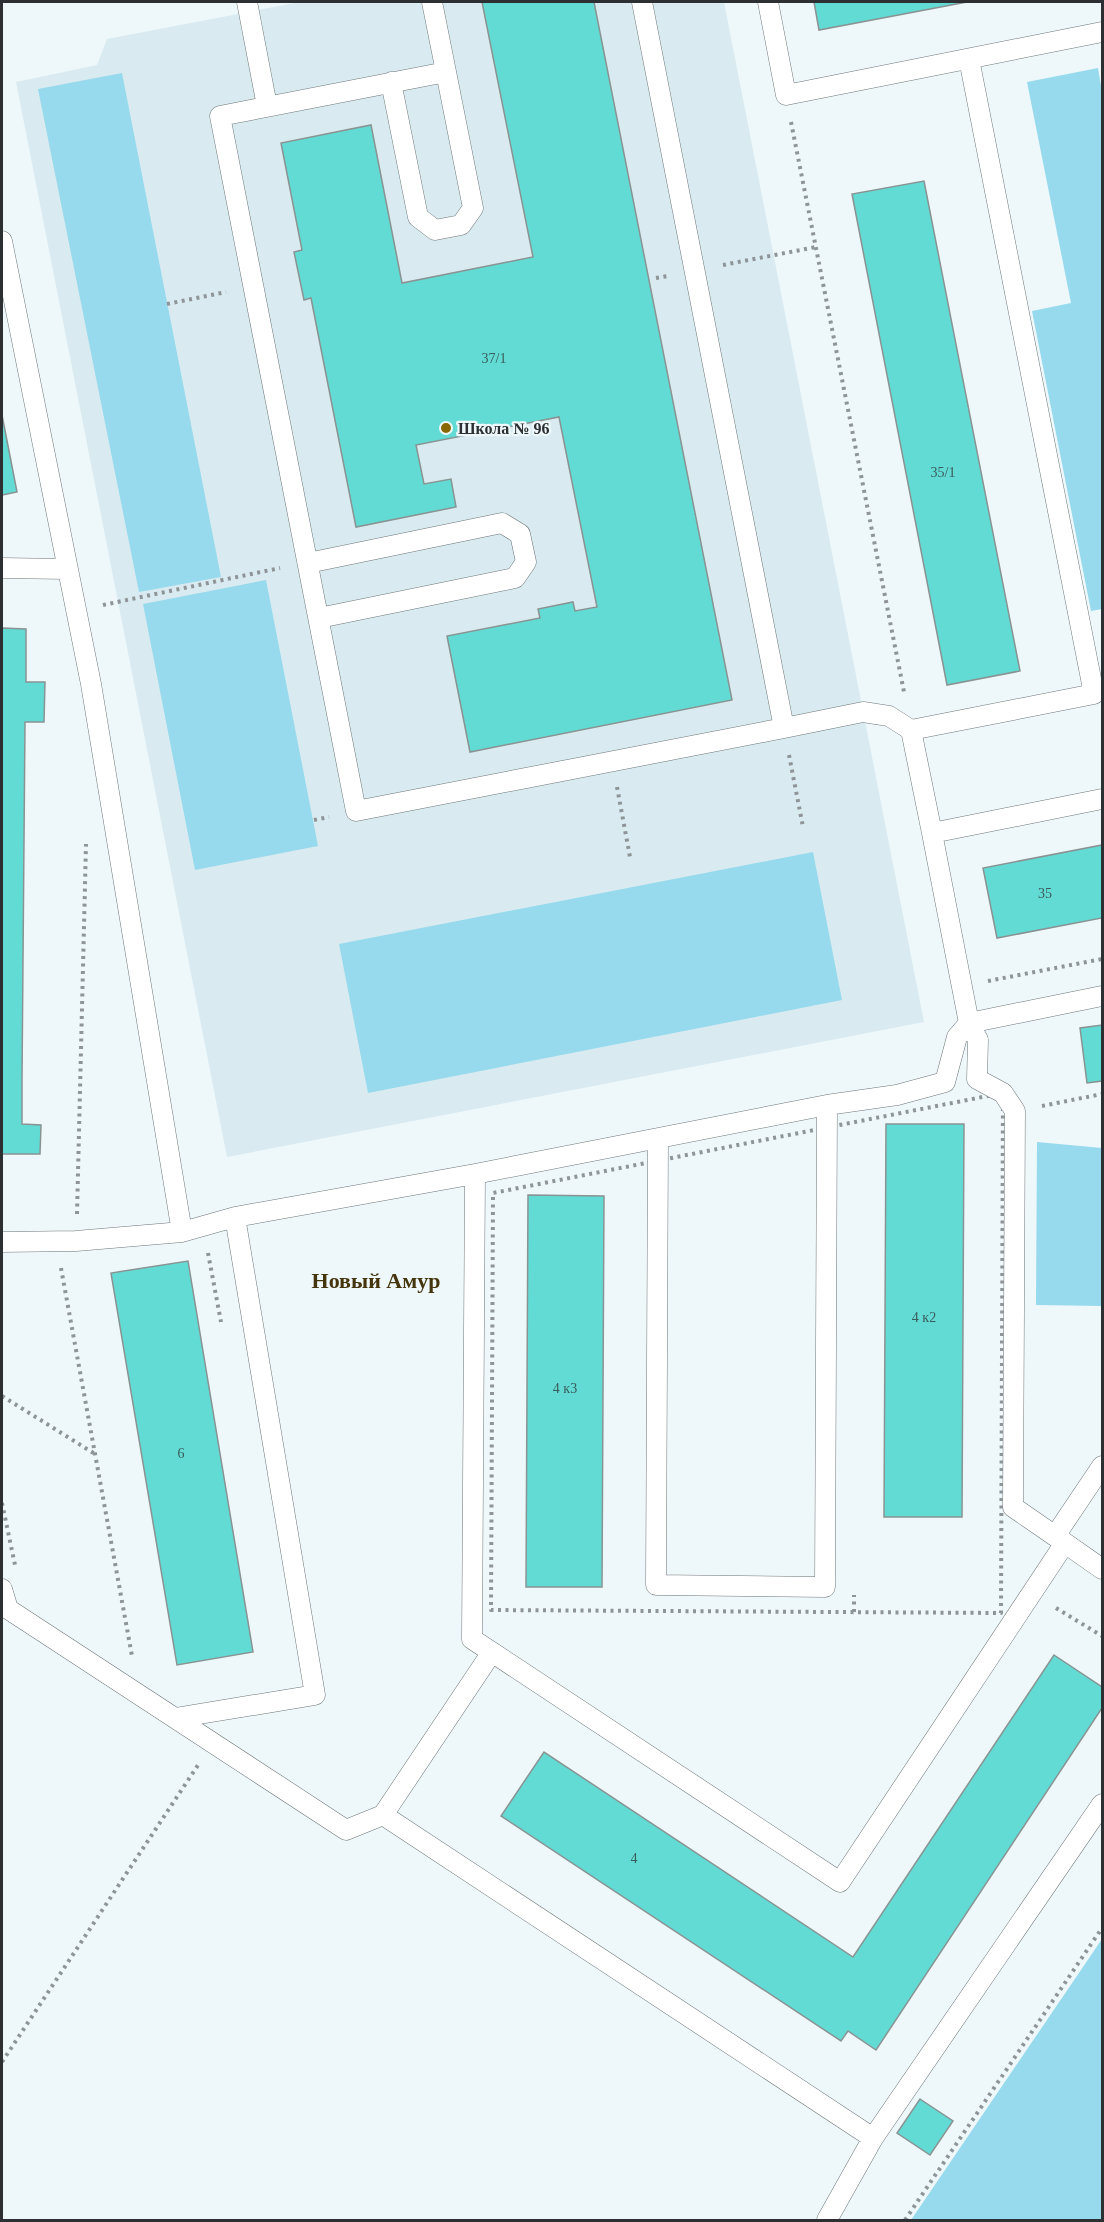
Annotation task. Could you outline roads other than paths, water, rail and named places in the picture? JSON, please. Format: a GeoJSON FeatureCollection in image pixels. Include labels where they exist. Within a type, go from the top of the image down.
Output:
{"type":"FeatureCollection","features":[{"type":"Feature","properties":{"kind":"lane"},"geometry":{"type":"LineString","coordinates":[[247,2],[267,106]]}},
{"type":"Feature","properties":{"kind":"lane"},"geometry":{"type":"LineString","coordinates":[[391,82],[417,218],[435,230],[461,225],[473,208],[432,2]]}},
{"type":"Feature","properties":{"kind":"lane"},"geometry":{"type":"LineString","coordinates":[[642,2],[784,728]]}},
{"type":"Feature","properties":{"kind":"lane"},"geometry":{"type":"LineString","coordinates":[[768,2],[786,95],[1102,32]]}},
{"type":"Feature","properties":{"kind":"lane"},"geometry":{"type":"LineString","coordinates":[[446,72],[220,116],[356,812],[863,712],[889,716],[912,730],[1094,694],[969,59]]}},
{"type":"Feature","properties":{"kind":"lane"},"geometry":{"type":"LineString","coordinates":[[2,241],[66,569],[91,684],[182,1232]]}},
{"type":"Feature","properties":{"kind":"lane"},"geometry":{"type":"LineString","coordinates":[[308,563],[502,523],[520,534],[526,562],[515,578],[319,618]]}},
{"type":"Feature","properties":{"kind":"lane"},"geometry":{"type":"LineString","coordinates":[[2,568],[66,569]]}},
{"type":"Feature","properties":{"kind":"lane"},"geometry":{"type":"LineString","coordinates":[[912,730],[969,1023],[978,1040],[977,1079]]}},
{"type":"Feature","properties":{"kind":"lane"},"geometry":{"type":"LineString","coordinates":[[932,833],[1102,799]]}},
{"type":"Feature","properties":{"kind":"lane"},"geometry":{"type":"LineString","coordinates":[[945,1083],[957,1037],[969,1023],[1102,996]]}},
{"type":"Feature","properties":{"kind":"lane"},"geometry":{"type":"LineString","coordinates":[[2,1242],[76,1241],[182,1232],[235,1216],[475,1174],[827,1105],[897,1095],[945,1083],[977,1079],[1003,1093],[1015,1111],[1013,1507],[1102,1569]]}},
{"type":"Feature","properties":{"kind":"lane"},"geometry":{"type":"LineString","coordinates":[[658,1138],[656,1585],[825,1587],[827,1105]]}},
{"type":"Feature","properties":{"kind":"lane"},"geometry":{"type":"LineString","coordinates":[[475,1174],[472,1639],[840,1882],[1032,1594],[1060,1539],[1102,1466]]}},
{"type":"Feature","properties":{"kind":"lane"},"geometry":{"type":"LineString","coordinates":[[175,1718],[315,1695],[235,1216]]}},
{"type":"Feature","properties":{"kind":"lane"},"geometry":{"type":"LineString","coordinates":[[2,1589],[8,1610],[346,1830],[383,1815],[492,1652]]}},
{"type":"Feature","properties":{"kind":"lane"},"geometry":{"type":"LineString","coordinates":[[826,2220],[873,2138],[1102,1804]]}},
{"type":"Feature","properties":{"kind":"lane"},"geometry":{"type":"LineString","coordinates":[[383,1815],[873,2138]]}},
{"type":"Feature","properties":{"kind":"place","name":"Школа № 96"},"geometry":{"type":"Point","coordinates":[446,428]}},
{"type":"Feature","properties":{"kind":"district","name":"Новый Амур"},"geometry":{"type":"Point","coordinates":[376,1280]}}]}
